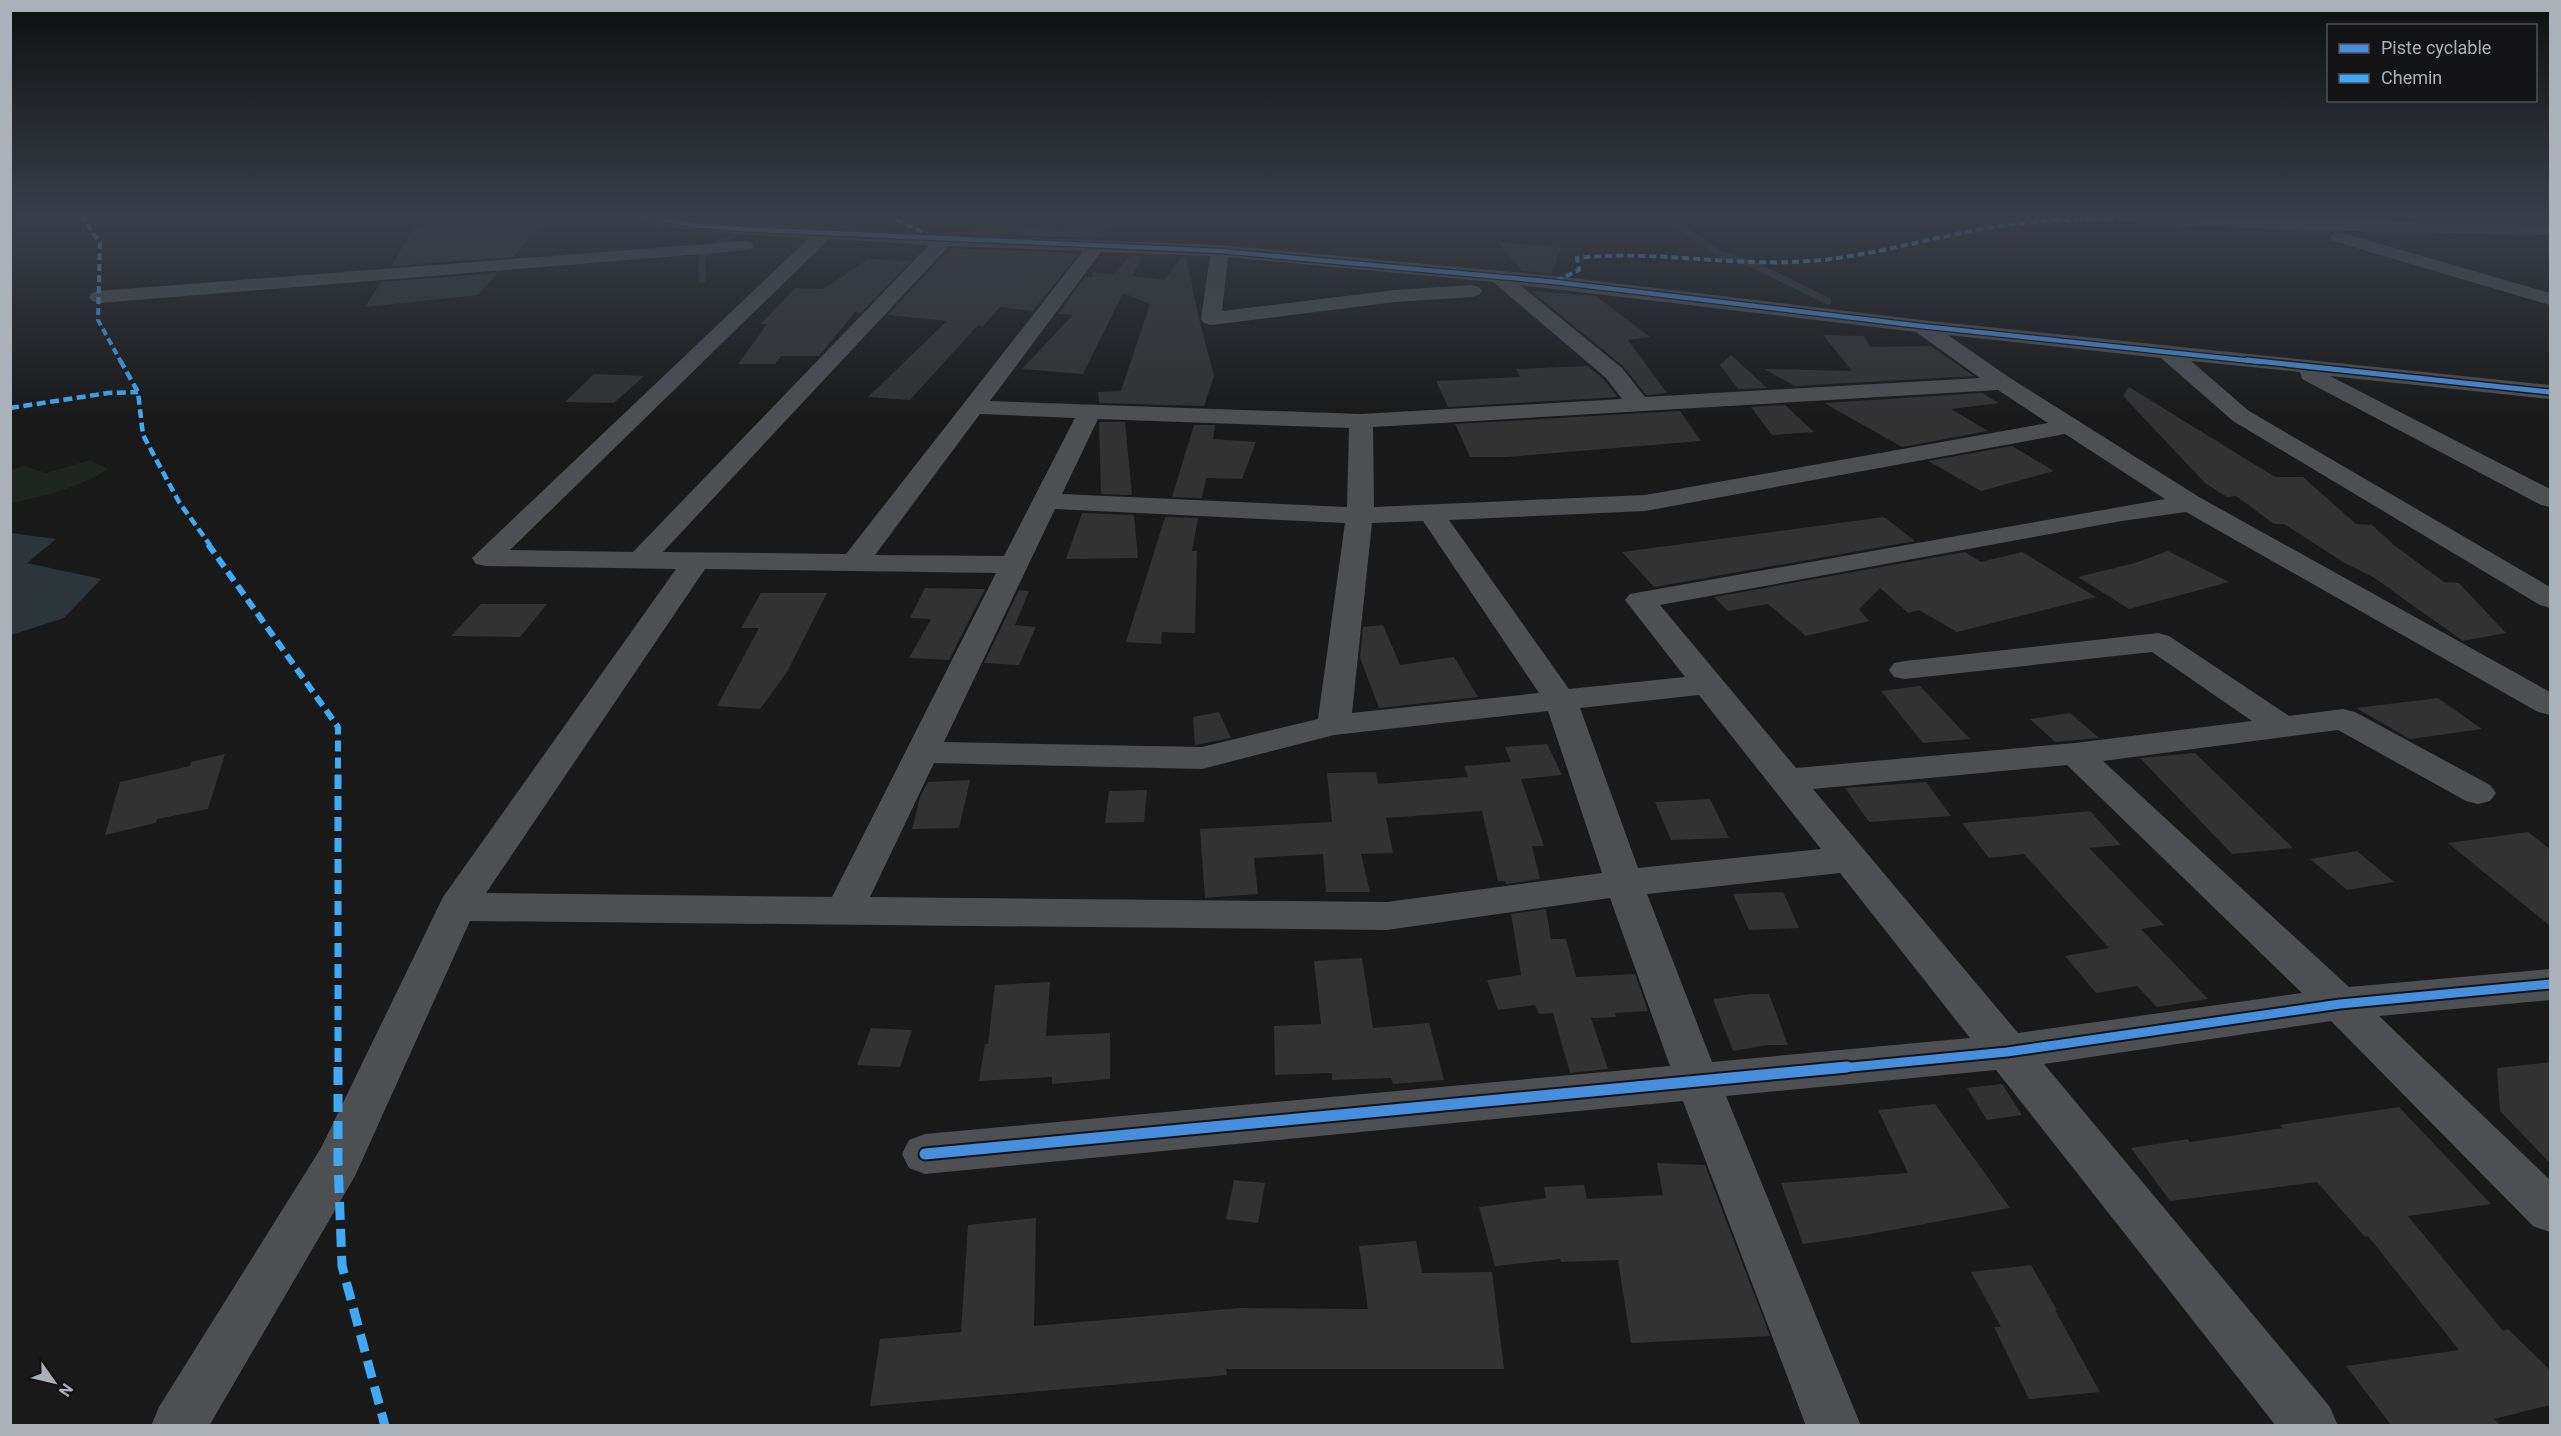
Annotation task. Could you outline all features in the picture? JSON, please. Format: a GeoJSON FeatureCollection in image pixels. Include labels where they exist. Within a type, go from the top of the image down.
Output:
{"type":"FeatureCollection","features":[{"type":"Feature","properties":{"kind":"street"},"geometry":{"type":"LineString","coordinates":[[99,297],[280,282]]}},
{"type":"Feature","properties":{"kind":"street"},"geometry":{"type":"LineString","coordinates":[[775,282],[486,558],[1014,565]]}},
{"type":"Feature","properties":{"kind":"street"},"geometry":{"type":"LineString","coordinates":[[640,560],[904,282]]}},
{"type":"Feature","properties":{"kind":"street"},"geometry":{"type":"LineString","coordinates":[[855,562],[1069,282]]}},
{"type":"Feature","properties":{"kind":"street"},"geometry":{"type":"LineString","coordinates":[[1216,282],[1211,318],[1506,283],[1555,282]]}},
{"type":"Feature","properties":{"kind":"street"},"geometry":{"type":"LineString","coordinates":[[1497,282],[1506,283],[1614,373],[1639,405]]}},
{"type":"Feature","properties":{"kind":"street"},"geometry":{"type":"LineString","coordinates":[[1556,282],[1921,326],[2550,392]]}},
{"type":"Feature","properties":{"kind":"street"},"geometry":{"type":"LineString","coordinates":[[2492,282],[2550,299]]}},
{"type":"Feature","properties":{"kind":"street"},"geometry":{"type":"LineString","coordinates":[[1921,326],[2002,383],[2190,503],[2550,705]]}},
{"type":"Feature","properties":{"kind":"street"},"geometry":{"type":"LineString","coordinates":[[2169,353],[2241,416],[2550,599]]}},
{"type":"Feature","properties":{"kind":"street"},"geometry":{"type":"LineString","coordinates":[[2293,366],[2550,499]]}},
{"type":"Feature","properties":{"kind":"street"},"geometry":{"type":"LineString","coordinates":[[974,407],[1361,421],[2002,383]]}},
{"type":"Feature","properties":{"kind":"street"},"geometry":{"type":"LineString","coordinates":[[844,911],[1090,411]]}},
{"type":"Feature","properties":{"kind":"street"},"geometry":{"type":"LineString","coordinates":[[1334,725],[1362,495],[1361,421]]}},
{"type":"Feature","properties":{"kind":"street"},"geometry":{"type":"LineString","coordinates":[[1046,501],[1359,516],[1645,503],[2070,426]]}},
{"type":"Feature","properties":{"kind":"street"},"geometry":{"type":"LineString","coordinates":[[2190,503],[2122,513],[1640,600],[2311,1425]]}},
{"type":"Feature","properties":{"kind":"street"},"geometry":{"type":"LineString","coordinates":[[1431,513],[1561,701],[1624,883],[1698,1082],[1834,1425]]}},
{"type":"Feature","properties":{"kind":"street"},"geometry":{"type":"LineString","coordinates":[[178,1425],[338,1162],[457,908],[697,560]]}},
{"type":"Feature","properties":{"kind":"street"},"geometry":{"type":"LineString","coordinates":[[1905,670],[2158,642],[2283,727]]}},
{"type":"Feature","properties":{"kind":"street"},"geometry":{"type":"LineString","coordinates":[[922,752],[1202,758],[1334,725],[1708,684]]}},
{"type":"Feature","properties":{"kind":"street"},"geometry":{"type":"LineString","coordinates":[[1786,780],[2074,754],[2343,719],[2478,793]]}},
{"type":"Feature","properties":{"kind":"street"},"geometry":{"type":"LineString","coordinates":[[2074,754],[2340,1004],[2550,1212]]}},
{"type":"Feature","properties":{"kind":"street"},"geometry":{"type":"LineString","coordinates":[[457,908],[1387,916],[1624,883],[1850,859]]}},
{"type":"Feature","properties":{"kind":"street"},"geometry":{"type":"LineString","coordinates":[[925,1154],[2007,1052],[2340,1004],[2550,984]]}},
{"type":"Feature","properties":{"kind":"shaded area"},"geometry":{"type":"Polygon","coordinates":[[[90,460],[108,469],[61,491],[11,503],[11,470],[24,466],[46,473],[90,460]]]}},
{"type":"Feature","properties":{"kind":"shaded area"},"geometry":{"type":"Polygon","coordinates":[[[11,533],[56,539],[27,563],[101,579],[64,618],[11,635],[11,533]]]}},
{"type":"Feature","properties":{"kind":"building"},"geometry":{"type":"Polygon","coordinates":[[[381,282],[490,282],[478,295],[365,307],[381,282]]]}},
{"type":"Feature","properties":{"kind":"building"},"geometry":{"type":"Polygon","coordinates":[[[834,282],[891,282],[861,313],[855,312],[819,356],[781,356],[775,364],[738,364],[767,324],[761,324],[795,288],[823,289],[834,282]]]}},
{"type":"Feature","properties":{"kind":"building"},"geometry":{"type":"Polygon","coordinates":[[[918,282],[1056,282],[1033,311],[1000,307],[983,326],[978,325],[910,400],[868,397],[947,321],[887,315],[918,282]]]}},
{"type":"Feature","properties":{"kind":"building"},"geometry":{"type":"Polygon","coordinates":[[[1081,282],[1191,282],[1214,376],[1204,406],[1099,403],[1098,392],[1121,391],[1150,304],[1123,293],[1083,374],[1022,369],[1073,315],[1058,314],[1081,282]]]}},
{"type":"Feature","properties":{"kind":"building"},"geometry":{"type":"Polygon","coordinates":[[[1531,291],[1596,296],[1650,337],[1628,340],[1667,393],[1646,395],[1623,366],[1531,291]]]}},
{"type":"Feature","properties":{"kind":"building"},"geometry":{"type":"Polygon","coordinates":[[[1823,335],[1864,336],[1871,347],[1931,346],[1974,376],[1795,386],[1764,369],[1852,371],[1823,335]]]}},
{"type":"Feature","properties":{"kind":"building"},"geometry":{"type":"Polygon","coordinates":[[[1731,355],[1767,388],[1738,389],[1720,365],[1731,355]]]}},
{"type":"Feature","properties":{"kind":"building"},"geometry":{"type":"Polygon","coordinates":[[[1588,366],[1618,397],[1448,407],[1436,381],[1520,377],[1516,369],[1588,366]]]}},
{"type":"Feature","properties":{"kind":"building"},"geometry":{"type":"Polygon","coordinates":[[[594,374],[644,376],[614,403],[565,402],[594,374]]]}},
{"type":"Feature","properties":{"kind":"building"},"geometry":{"type":"Polygon","coordinates":[[[2129,387],[2275,477],[2303,477],[2356,524],[2372,525],[2394,545],[2444,582],[2459,583],[2506,633],[2463,641],[2373,577],[2343,562],[2284,524],[2274,524],[2236,496],[2227,497],[2205,483],[2123,396],[2129,387]]]}},
{"type":"Feature","properties":{"kind":"building"},"geometry":{"type":"Polygon","coordinates":[[[1982,393],[1999,403],[1951,409],[1988,431],[1902,447],[1824,403],[1982,393]]]}},
{"type":"Feature","properties":{"kind":"building"},"geometry":{"type":"Polygon","coordinates":[[[1785,405],[1814,432],[1772,435],[1751,407],[1785,405]]]}},
{"type":"Feature","properties":{"kind":"building"},"geometry":{"type":"Polygon","coordinates":[[[1680,411],[1701,441],[1507,457],[1470,457],[1455,424],[1680,411]]]}},
{"type":"Feature","properties":{"kind":"building"},"geometry":{"type":"Polygon","coordinates":[[[1099,422],[1125,422],[1132,495],[1101,494],[1099,422]]]}},
{"type":"Feature","properties":{"kind":"building"},"geometry":{"type":"Polygon","coordinates":[[[1194,425],[1215,425],[1213,439],[1256,442],[1242,479],[1206,478],[1202,498],[1172,497],[1194,425]]]}},
{"type":"Feature","properties":{"kind":"building"},"geometry":{"type":"Polygon","coordinates":[[[2012,446],[2054,471],[1981,491],[1928,461],[2012,446]]]}},
{"type":"Feature","properties":{"kind":"building"},"geometry":{"type":"Polygon","coordinates":[[[1082,513],[1134,515],[1138,558],[1066,559],[1082,513]]]}},
{"type":"Feature","properties":{"kind":"building"},"geometry":{"type":"Polygon","coordinates":[[[1165,517],[1198,518],[1192,551],[1197,551],[1195,633],[1162,632],[1161,644],[1126,642],[1165,517]]]}},
{"type":"Feature","properties":{"kind":"building"},"geometry":{"type":"Polygon","coordinates":[[[1884,517],[1915,541],[1654,587],[1622,552],[1884,517]]]}},
{"type":"Feature","properties":{"kind":"building"},"geometry":{"type":"Polygon","coordinates":[[[2168,551],[2229,582],[2129,609],[2078,577],[2135,563],[2168,551]]]}},
{"type":"Feature","properties":{"kind":"building"},"geometry":{"type":"Polygon","coordinates":[[[1965,552],[1981,562],[2022,552],[2096,597],[1957,632],[1919,610],[1908,613],[1880,588],[1859,609],[1869,621],[1806,636],[1768,604],[1728,611],[1714,597],[1965,552]]]}},
{"type":"Feature","properties":{"kind":"building"},"geometry":{"type":"Polygon","coordinates":[[[925,588],[985,589],[949,660],[909,658],[931,619],[910,618],[925,588]]]}},
{"type":"Feature","properties":{"kind":"building"},"geometry":{"type":"Polygon","coordinates":[[[1019,590],[1029,591],[1015,625],[1036,627],[1019,665],[984,663],[1019,590]]]}},
{"type":"Feature","properties":{"kind":"building"},"geometry":{"type":"Polygon","coordinates":[[[761,593],[827,593],[787,672],[760,709],[717,706],[759,628],[741,628],[761,593]]]}},
{"type":"Feature","properties":{"kind":"building"},"geometry":{"type":"Polygon","coordinates":[[[481,604],[547,604],[520,637],[451,636],[481,604]]]}},
{"type":"Feature","properties":{"kind":"building"},"geometry":{"type":"Polygon","coordinates":[[[1383,625],[1400,665],[1454,657],[1478,697],[1379,708],[1360,658],[1363,627],[1383,625]]]}},
{"type":"Feature","properties":{"kind":"building"},"geometry":{"type":"Polygon","coordinates":[[[1920,686],[1970,739],[1923,743],[1881,691],[1920,686]]]}},
{"type":"Feature","properties":{"kind":"building"},"geometry":{"type":"Polygon","coordinates":[[[2438,698],[2482,729],[2410,739],[2356,708],[2438,698]]]}},
{"type":"Feature","properties":{"kind":"building"},"geometry":{"type":"Polygon","coordinates":[[[1219,712],[1231,738],[1195,745],[1193,717],[1219,712]]]}},
{"type":"Feature","properties":{"kind":"building"},"geometry":{"type":"Polygon","coordinates":[[[2070,713],[2099,738],[2055,742],[2030,719],[2070,713]]]}},
{"type":"Feature","properties":{"kind":"building"},"geometry":{"type":"Polygon","coordinates":[[[1547,744],[1562,775],[1521,779],[1544,846],[1532,846],[1540,879],[1506,884],[1505,881],[1498,881],[1482,811],[1386,818],[1393,853],[1361,854],[1370,892],[1326,892],[1323,854],[1254,858],[1258,894],[1205,898],[1200,829],[1332,822],[1327,773],[1376,772],[1378,784],[1468,777],[1464,766],[1511,762],[1505,747],[1547,744]]]}},
{"type":"Feature","properties":{"kind":"building"},"geometry":{"type":"Polygon","coordinates":[[[2195,753],[2293,848],[2232,854],[2140,758],[2195,753]]]}},
{"type":"Feature","properties":{"kind":"building"},"geometry":{"type":"Polygon","coordinates":[[[225,754],[208,809],[157,819],[156,823],[105,835],[120,782],[190,766],[191,762],[225,754]]]}},
{"type":"Feature","properties":{"kind":"building"},"geometry":{"type":"Polygon","coordinates":[[[970,780],[959,828],[912,829],[920,797],[928,782],[970,780]]]}},
{"type":"Feature","properties":{"kind":"building"},"geometry":{"type":"Polygon","coordinates":[[[1926,782],[1951,816],[1869,822],[1845,788],[1926,782]]]}},
{"type":"Feature","properties":{"kind":"building"},"geometry":{"type":"Polygon","coordinates":[[[1147,790],[1144,822],[1105,823],[1109,791],[1147,790]]]}},
{"type":"Feature","properties":{"kind":"building"},"geometry":{"type":"Polygon","coordinates":[[[1710,799],[1729,838],[1671,840],[1655,802],[1710,799]]]}},
{"type":"Feature","properties":{"kind":"building"},"geometry":{"type":"Polygon","coordinates":[[[2090,811],[2121,845],[2089,848],[2164,925],[2141,929],[2208,999],[2157,1007],[2137,986],[2096,993],[2065,956],[2109,948],[2024,854],[1989,858],[1962,823],[2090,811]]]}},
{"type":"Feature","properties":{"kind":"building"},"geometry":{"type":"Polygon","coordinates":[[[2528,832],[2550,849],[2550,926],[2448,843],[2528,832]]]}},
{"type":"Feature","properties":{"kind":"building"},"geometry":{"type":"Polygon","coordinates":[[[2357,851],[2394,882],[2347,890],[2310,859],[2357,851]]]}},
{"type":"Feature","properties":{"kind":"building"},"geometry":{"type":"Polygon","coordinates":[[[1783,892],[1799,928],[1749,930],[1733,894],[1783,892]]]}},
{"type":"Feature","properties":{"kind":"building"},"geometry":{"type":"Polygon","coordinates":[[[1546,909],[1551,939],[1566,939],[1576,977],[1635,974],[1648,1011],[1615,1013],[1616,1017],[1591,1018],[1608,1069],[1570,1073],[1553,1013],[1539,1014],[1535,1005],[1498,1010],[1487,980],[1521,975],[1511,914],[1546,909]]]}},
{"type":"Feature","properties":{"kind":"building"},"geometry":{"type":"Polygon","coordinates":[[[1362,958],[1373,1028],[1429,1023],[1444,1080],[1393,1084],[1391,1078],[1332,1080],[1332,1073],[1275,1075],[1274,1026],[1321,1024],[1314,961],[1362,958]]]}},
{"type":"Feature","properties":{"kind":"building"},"geometry":{"type":"Polygon","coordinates":[[[1050,982],[1046,1036],[1110,1033],[1110,1079],[1052,1084],[1052,1077],[979,1081],[985,1044],[988,1044],[995,985],[1050,982]]]}},
{"type":"Feature","properties":{"kind":"building"},"geometry":{"type":"Polygon","coordinates":[[[1769,994],[1788,1045],[1767,1045],[1733,1051],[1713,999],[1769,994]]]}},
{"type":"Feature","properties":{"kind":"building"},"geometry":{"type":"Polygon","coordinates":[[[871,1028],[912,1030],[900,1067],[857,1065],[871,1028]]]}},
{"type":"Feature","properties":{"kind":"building"},"geometry":{"type":"Polygon","coordinates":[[[2550,1062],[2550,1163],[2500,1111],[2497,1068],[2550,1062]]]}},
{"type":"Feature","properties":{"kind":"building"},"geometry":{"type":"Polygon","coordinates":[[[2002,1084],[2022,1115],[1987,1120],[1967,1088],[2002,1084]]]}},
{"type":"Feature","properties":{"kind":"building"},"geometry":{"type":"Polygon","coordinates":[[[1935,1104],[2010,1208],[1803,1244],[1781,1183],[1908,1173],[1878,1110],[1935,1104]]]}},
{"type":"Feature","properties":{"kind":"building"},"geometry":{"type":"Polygon","coordinates":[[[2399,1107],[2491,1204],[2408,1216],[2503,1331],[2508,1329],[2550,1370],[2550,1405],[2494,1419],[2500,1425],[2391,1425],[2346,1366],[2459,1350],[2368,1236],[2365,1237],[2317,1182],[2170,1201],[2131,1148],[2283,1128],[2280,1125],[2399,1107]]]}},
{"type":"Feature","properties":{"kind":"building"},"geometry":{"type":"Polygon","coordinates":[[[1657,1163],[1705,1165],[1770,1336],[1631,1343],[1618,1260],[1561,1262],[1560,1259],[1495,1266],[1479,1207],[1546,1198],[1544,1187],[1584,1185],[1587,1199],[1663,1195],[1657,1163]]]}},
{"type":"Feature","properties":{"kind":"building"},"geometry":{"type":"Polygon","coordinates":[[[1234,1180],[1265,1183],[1258,1223],[1226,1219],[1234,1180]]]}},
{"type":"Feature","properties":{"kind":"building"},"geometry":{"type":"Polygon","coordinates":[[[1036,1218],[1034,1326],[1240,1308],[1368,1309],[1359,1246],[1416,1241],[1422,1273],[1492,1272],[1504,1369],[1226,1369],[1227,1375],[870,1406],[880,1339],[961,1332],[968,1225],[1036,1218]]]}},
{"type":"Feature","properties":{"kind":"building"},"geometry":{"type":"Polygon","coordinates":[[[2031,1265],[2100,1392],[2029,1399],[1994,1327],[2001,1327],[1971,1272],[2031,1265]]]}},
{"type":"Feature","properties":{"kind":"waterway"},"geometry":{"type":"LineString","coordinates":[[1789,282],[1828,301]]}},
{"type":"Feature","properties":{"kind":"marked path"},"geometry":{"type":"LineString","coordinates":[[99,282],[98,320],[138,392],[143,435],[179,502],[338,727],[338,1162],[342,1266],[385,1426]]}},
{"type":"Feature","properties":{"kind":"marked path"},"geometry":{"type":"LineString","coordinates":[[10,408],[108,393],[138,392]]}},
{"type":"Feature","properties":{"kind":"cycle path"},"geometry":{"type":"LineString","coordinates":[[1555,282],[1921,326],[2550,392]]}},
{"type":"Feature","properties":{"kind":"cycle path"},"geometry":{"type":"LineString","coordinates":[[925,1154],[2007,1052],[2340,1004],[2550,984]]}}]}
